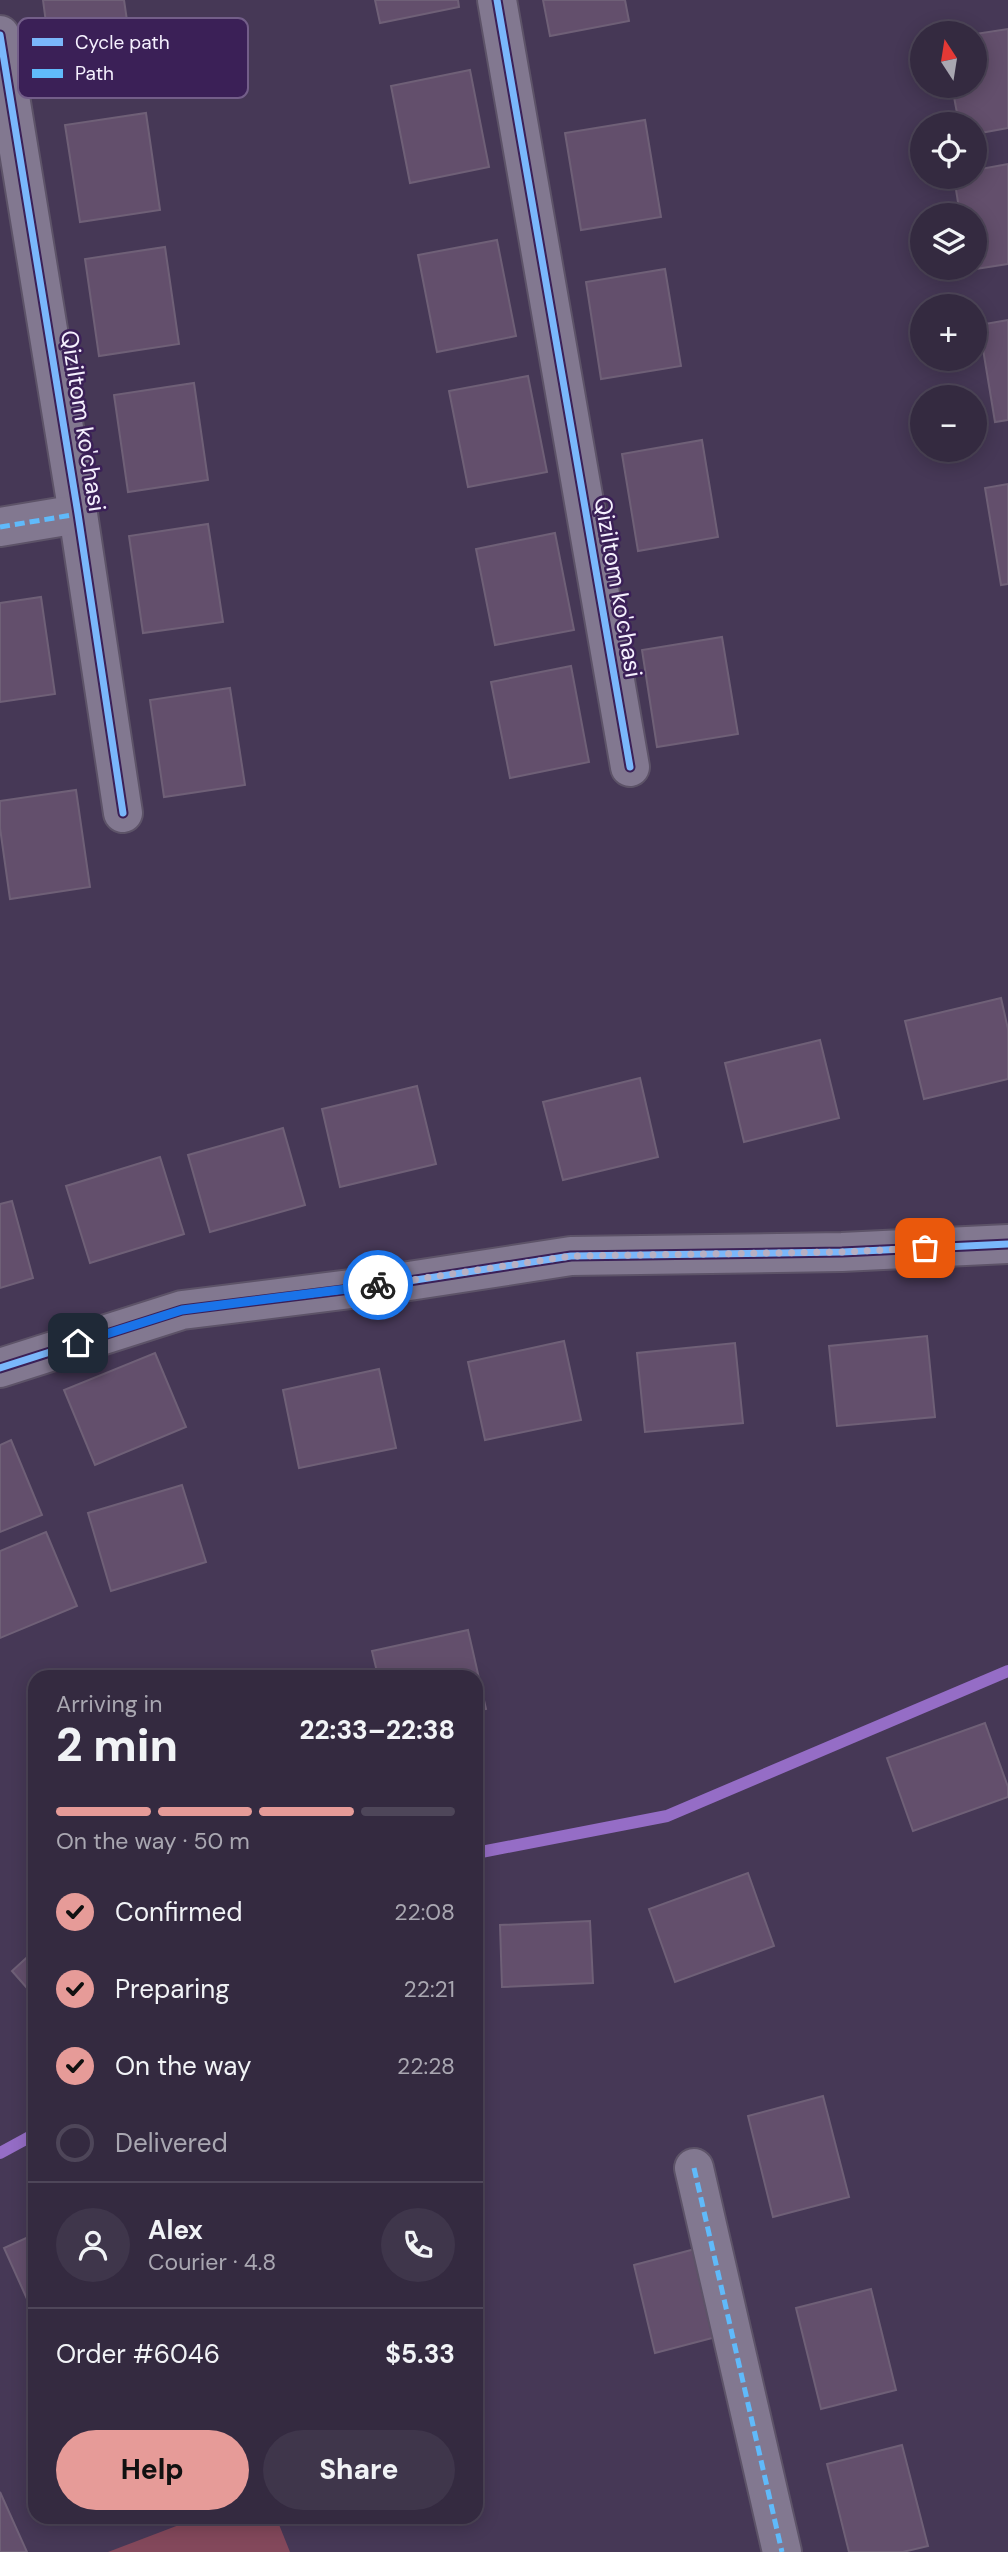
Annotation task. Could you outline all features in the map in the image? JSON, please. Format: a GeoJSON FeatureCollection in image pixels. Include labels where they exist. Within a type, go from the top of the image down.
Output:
{"type":"FeatureCollection","features":[{"type":"Feature","properties":{"kind":"street","name":"Qiziltom ko'chasi"},"geometry":{"type":"LineString","coordinates":[[497,0],[630,767]]}},
{"type":"Feature","properties":{"kind":"street","name":"Qiziltom ko'chasi"},"geometry":{"type":"LineString","coordinates":[[0,35],[78,514],[123,813]]}},
{"type":"Feature","properties":{"kind":"street","name":"Qiziltom ko'chasi"},"geometry":{"type":"LineString","coordinates":[[0,527],[78,514]]}},
{"type":"Feature","properties":{"kind":"street"},"geometry":{"type":"LineString","coordinates":[[0,1368],[182,1310],[383,1285],[571,1256],[842,1252],[1008,1244]]}},
{"type":"Feature","properties":{"kind":"street"},"geometry":{"type":"LineString","coordinates":[[694,2168],[782,2552]]}},
{"type":"Feature","properties":{"kind":"shaded area"},"geometry":{"type":"Polygon","coordinates":[[[182,2524],[279,2524],[290,2552],[108,2552],[182,2524]]]}},
{"type":"Feature","properties":{"kind":"building"},"geometry":{"type":"Polygon","coordinates":[[[43,0],[124,0],[127,18],[45,18],[43,0]]]}},
{"type":"Feature","properties":{"kind":"building"},"geometry":{"type":"Polygon","coordinates":[[[375,0],[458,0],[459,7],[380,23],[375,0]]]}},
{"type":"Feature","properties":{"kind":"building"},"geometry":{"type":"Polygon","coordinates":[[[543,0],[625,0],[629,21],[550,36],[543,0]]]}},
{"type":"Feature","properties":{"kind":"building"},"geometry":{"type":"Polygon","coordinates":[[[1008,29],[1008,128],[987,132],[987,112],[957,112],[954,98],[987,98],[987,32],[1008,29]]]}},
{"type":"Feature","properties":{"kind":"building"},"geometry":{"type":"Polygon","coordinates":[[[470,70],[489,167],[410,183],[391,86],[470,70]]]}},
{"type":"Feature","properties":{"kind":"building"},"geometry":{"type":"Polygon","coordinates":[[[146,113],[160,210],[80,222],[65,125],[146,113]]]}},
{"type":"Feature","properties":{"kind":"building"},"geometry":{"type":"Polygon","coordinates":[[[645,120],[661,217],[581,230],[565,133],[645,120]]]}},
{"type":"Feature","properties":{"kind":"building"},"geometry":{"type":"Polygon","coordinates":[[[1008,164],[1008,264],[987,267],[987,203],[958,203],[956,189],[987,189],[987,168],[1008,164]]]}},
{"type":"Feature","properties":{"kind":"building"},"geometry":{"type":"Polygon","coordinates":[[[497,240],[516,336],[437,352],[418,255],[497,240]]]}},
{"type":"Feature","properties":{"kind":"building"},"geometry":{"type":"Polygon","coordinates":[[[165,247],[179,344],[99,356],[85,259],[165,247]]]}},
{"type":"Feature","properties":{"kind":"building"},"geometry":{"type":"Polygon","coordinates":[[[665,269],[681,366],[601,379],[586,282],[665,269]]]}},
{"type":"Feature","properties":{"kind":"building"},"geometry":{"type":"Polygon","coordinates":[[[1008,320],[1008,420],[995,422],[987,371],[987,324],[1008,320]]]}},
{"type":"Feature","properties":{"kind":"building"},"geometry":{"type":"Polygon","coordinates":[[[528,376],[547,472],[468,487],[449,391],[528,376]]]}},
{"type":"Feature","properties":{"kind":"building"},"geometry":{"type":"Polygon","coordinates":[[[194,383],[208,480],[128,492],[114,395],[194,383]]]}},
{"type":"Feature","properties":{"kind":"building"},"geometry":{"type":"Polygon","coordinates":[[[702,440],[718,537],[638,551],[622,454],[702,440]]]}},
{"type":"Feature","properties":{"kind":"building"},"geometry":{"type":"Polygon","coordinates":[[[1008,484],[1008,584],[1001,585],[985,488],[1008,484]]]}},
{"type":"Feature","properties":{"kind":"building"},"geometry":{"type":"Polygon","coordinates":[[[208,524],[223,622],[143,633],[129,536],[208,524]]]}},
{"type":"Feature","properties":{"kind":"building"},"geometry":{"type":"Polygon","coordinates":[[[555,533],[574,630],[495,645],[476,549],[555,533]]]}},
{"type":"Feature","properties":{"kind":"building"},"geometry":{"type":"Polygon","coordinates":[[[41,597],[55,694],[0,702],[0,603],[41,597]]]}},
{"type":"Feature","properties":{"kind":"building"},"geometry":{"type":"Polygon","coordinates":[[[722,637],[738,734],[657,747],[642,650],[722,637]]]}},
{"type":"Feature","properties":{"kind":"building"},"geometry":{"type":"Polygon","coordinates":[[[571,666],[589,762],[510,778],[491,682],[571,666]]]}},
{"type":"Feature","properties":{"kind":"building"},"geometry":{"type":"Polygon","coordinates":[[[230,688],[245,785],[164,797],[150,700],[230,688]]]}},
{"type":"Feature","properties":{"kind":"building"},"geometry":{"type":"Polygon","coordinates":[[[76,790],[90,887],[10,899],[0,828],[0,801],[76,790]]]}},
{"type":"Feature","properties":{"kind":"building"},"geometry":{"type":"Polygon","coordinates":[[[1001,998],[1008,1029],[1008,1079],[924,1099],[905,1021],[1001,998]]]}},
{"type":"Feature","properties":{"kind":"building"},"geometry":{"type":"Polygon","coordinates":[[[820,1040],[839,1118],[744,1142],[725,1063],[820,1040]]]}},
{"type":"Feature","properties":{"kind":"building"},"geometry":{"type":"Polygon","coordinates":[[[640,1078],[658,1157],[563,1180],[543,1102],[640,1078]]]}},
{"type":"Feature","properties":{"kind":"building"},"geometry":{"type":"Polygon","coordinates":[[[417,1086],[436,1164],[340,1187],[322,1109],[417,1086]]]}},
{"type":"Feature","properties":{"kind":"building"},"geometry":{"type":"Polygon","coordinates":[[[283,1128],[305,1205],[210,1232],[188,1155],[283,1128]]]}},
{"type":"Feature","properties":{"kind":"building"},"geometry":{"type":"Polygon","coordinates":[[[160,1157],[184,1234],[90,1263],[66,1186],[160,1157]]]}},
{"type":"Feature","properties":{"kind":"building"},"geometry":{"type":"Polygon","coordinates":[[[12,1201],[33,1278],[0,1288],[0,1204],[12,1201]]]}},
{"type":"Feature","properties":{"kind":"building"},"geometry":{"type":"Polygon","coordinates":[[[927,1336],[935,1417],[837,1426],[829,1346],[927,1336]]]}},
{"type":"Feature","properties":{"kind":"building"},"geometry":{"type":"Polygon","coordinates":[[[564,1341],[581,1420],[485,1440],[468,1362],[564,1341]]]}},
{"type":"Feature","properties":{"kind":"building"},"geometry":{"type":"Polygon","coordinates":[[[735,1343],[743,1423],[645,1432],[637,1353],[735,1343]]]}},
{"type":"Feature","properties":{"kind":"building"},"geometry":{"type":"Polygon","coordinates":[[[155,1353],[186,1427],[95,1465],[64,1390],[155,1353]]]}},
{"type":"Feature","properties":{"kind":"building"},"geometry":{"type":"Polygon","coordinates":[[[379,1369],[396,1448],[299,1468],[283,1390],[379,1369]]]}},
{"type":"Feature","properties":{"kind":"building"},"geometry":{"type":"Polygon","coordinates":[[[11,1440],[42,1515],[0,1532],[0,1445],[11,1440]]]}},
{"type":"Feature","properties":{"kind":"building"},"geometry":{"type":"Polygon","coordinates":[[[182,1485],[206,1562],[111,1591],[88,1513],[182,1485]]]}},
{"type":"Feature","properties":{"kind":"building"},"geometry":{"type":"Polygon","coordinates":[[[46,1532],[77,1606],[0,1638],[0,1551],[46,1532]]]}},
{"type":"Feature","properties":{"kind":"building"},"geometry":{"type":"Polygon","coordinates":[[[468,1630],[477,1670],[377,1670],[372,1651],[468,1630]]]}},
{"type":"Feature","properties":{"kind":"building"},"geometry":{"type":"Polygon","coordinates":[[[985,1723],[1008,1787],[1008,1797],[913,1831],[887,1758],[985,1723]]]}},
{"type":"Feature","properties":{"kind":"building"},"geometry":{"type":"Polygon","coordinates":[[[748,1873],[774,1946],[675,1982],[649,1909],[748,1873]]]}},
{"type":"Feature","properties":{"kind":"building"},"geometry":{"type":"Polygon","coordinates":[[[590,1921],[593,1983],[502,1987],[500,1925],[590,1921]]]}},
{"type":"Feature","properties":{"kind":"building"},"geometry":{"type":"Polygon","coordinates":[[[28,1956],[28,1989],[12,1971],[28,1956]]]}},
{"type":"Feature","properties":{"kind":"building"},"geometry":{"type":"Polygon","coordinates":[[[823,2096],[849,2197],[773,2217],[748,2116],[823,2096]]]}},
{"type":"Feature","properties":{"kind":"building"},"geometry":{"type":"Polygon","coordinates":[[[28,2237],[28,2301],[4,2248],[28,2237]]]}},
{"type":"Feature","properties":{"kind":"building"},"geometry":{"type":"Polygon","coordinates":[[[695,2249],[716,2337],[655,2353],[634,2265],[695,2249]]]}},
{"type":"Feature","properties":{"kind":"building"},"geometry":{"type":"Polygon","coordinates":[[[871,2289],[896,2390],[821,2409],[796,2308],[871,2289]]]}},
{"type":"Feature","properties":{"kind":"building"},"geometry":{"type":"Polygon","coordinates":[[[902,2445],[928,2546],[903,2552],[849,2552],[827,2464],[902,2445]]]}},
{"type":"Feature","properties":{"kind":"building"},"geometry":{"type":"Polygon","coordinates":[[[0,2492],[27,2552],[0,2552],[0,2492]]]}},
{"type":"Feature","properties":{"kind":"waterway"},"geometry":{"type":"LineString","coordinates":[[483,1852],[667,1816],[1008,1671]]}},
{"type":"Feature","properties":{"kind":"waterway"},"geometry":{"type":"LineString","coordinates":[[0,2153],[28,2138]]}},
{"type":"Feature","properties":{"kind":"marked path"},"geometry":{"type":"LineString","coordinates":[[0,527],[78,514]]}},
{"type":"Feature","properties":{"kind":"marked path"},"geometry":{"type":"LineString","coordinates":[[694,2168],[782,2552]]}},
{"type":"Feature","properties":{"kind":"cycle path"},"geometry":{"type":"LineString","coordinates":[[497,0],[630,767]]}},
{"type":"Feature","properties":{"kind":"cycle path"},"geometry":{"type":"LineString","coordinates":[[0,35],[78,514],[123,813]]}},
{"type":"Feature","properties":{"kind":"cycle path"},"geometry":{"type":"LineString","coordinates":[[0,1368],[182,1310],[383,1285],[571,1256],[842,1252],[1008,1244]]}},
{"type":"Feature","properties":{"kind":"way so far"},"geometry":{"type":"LineString","coordinates":[[378,1285],[571,1256],[842,1252],[925,1248]]}},
{"type":"Feature","properties":{"kind":"route"},"geometry":{"type":"LineString","coordinates":[[78,1343],[182,1310],[378,1285]]}}]}
